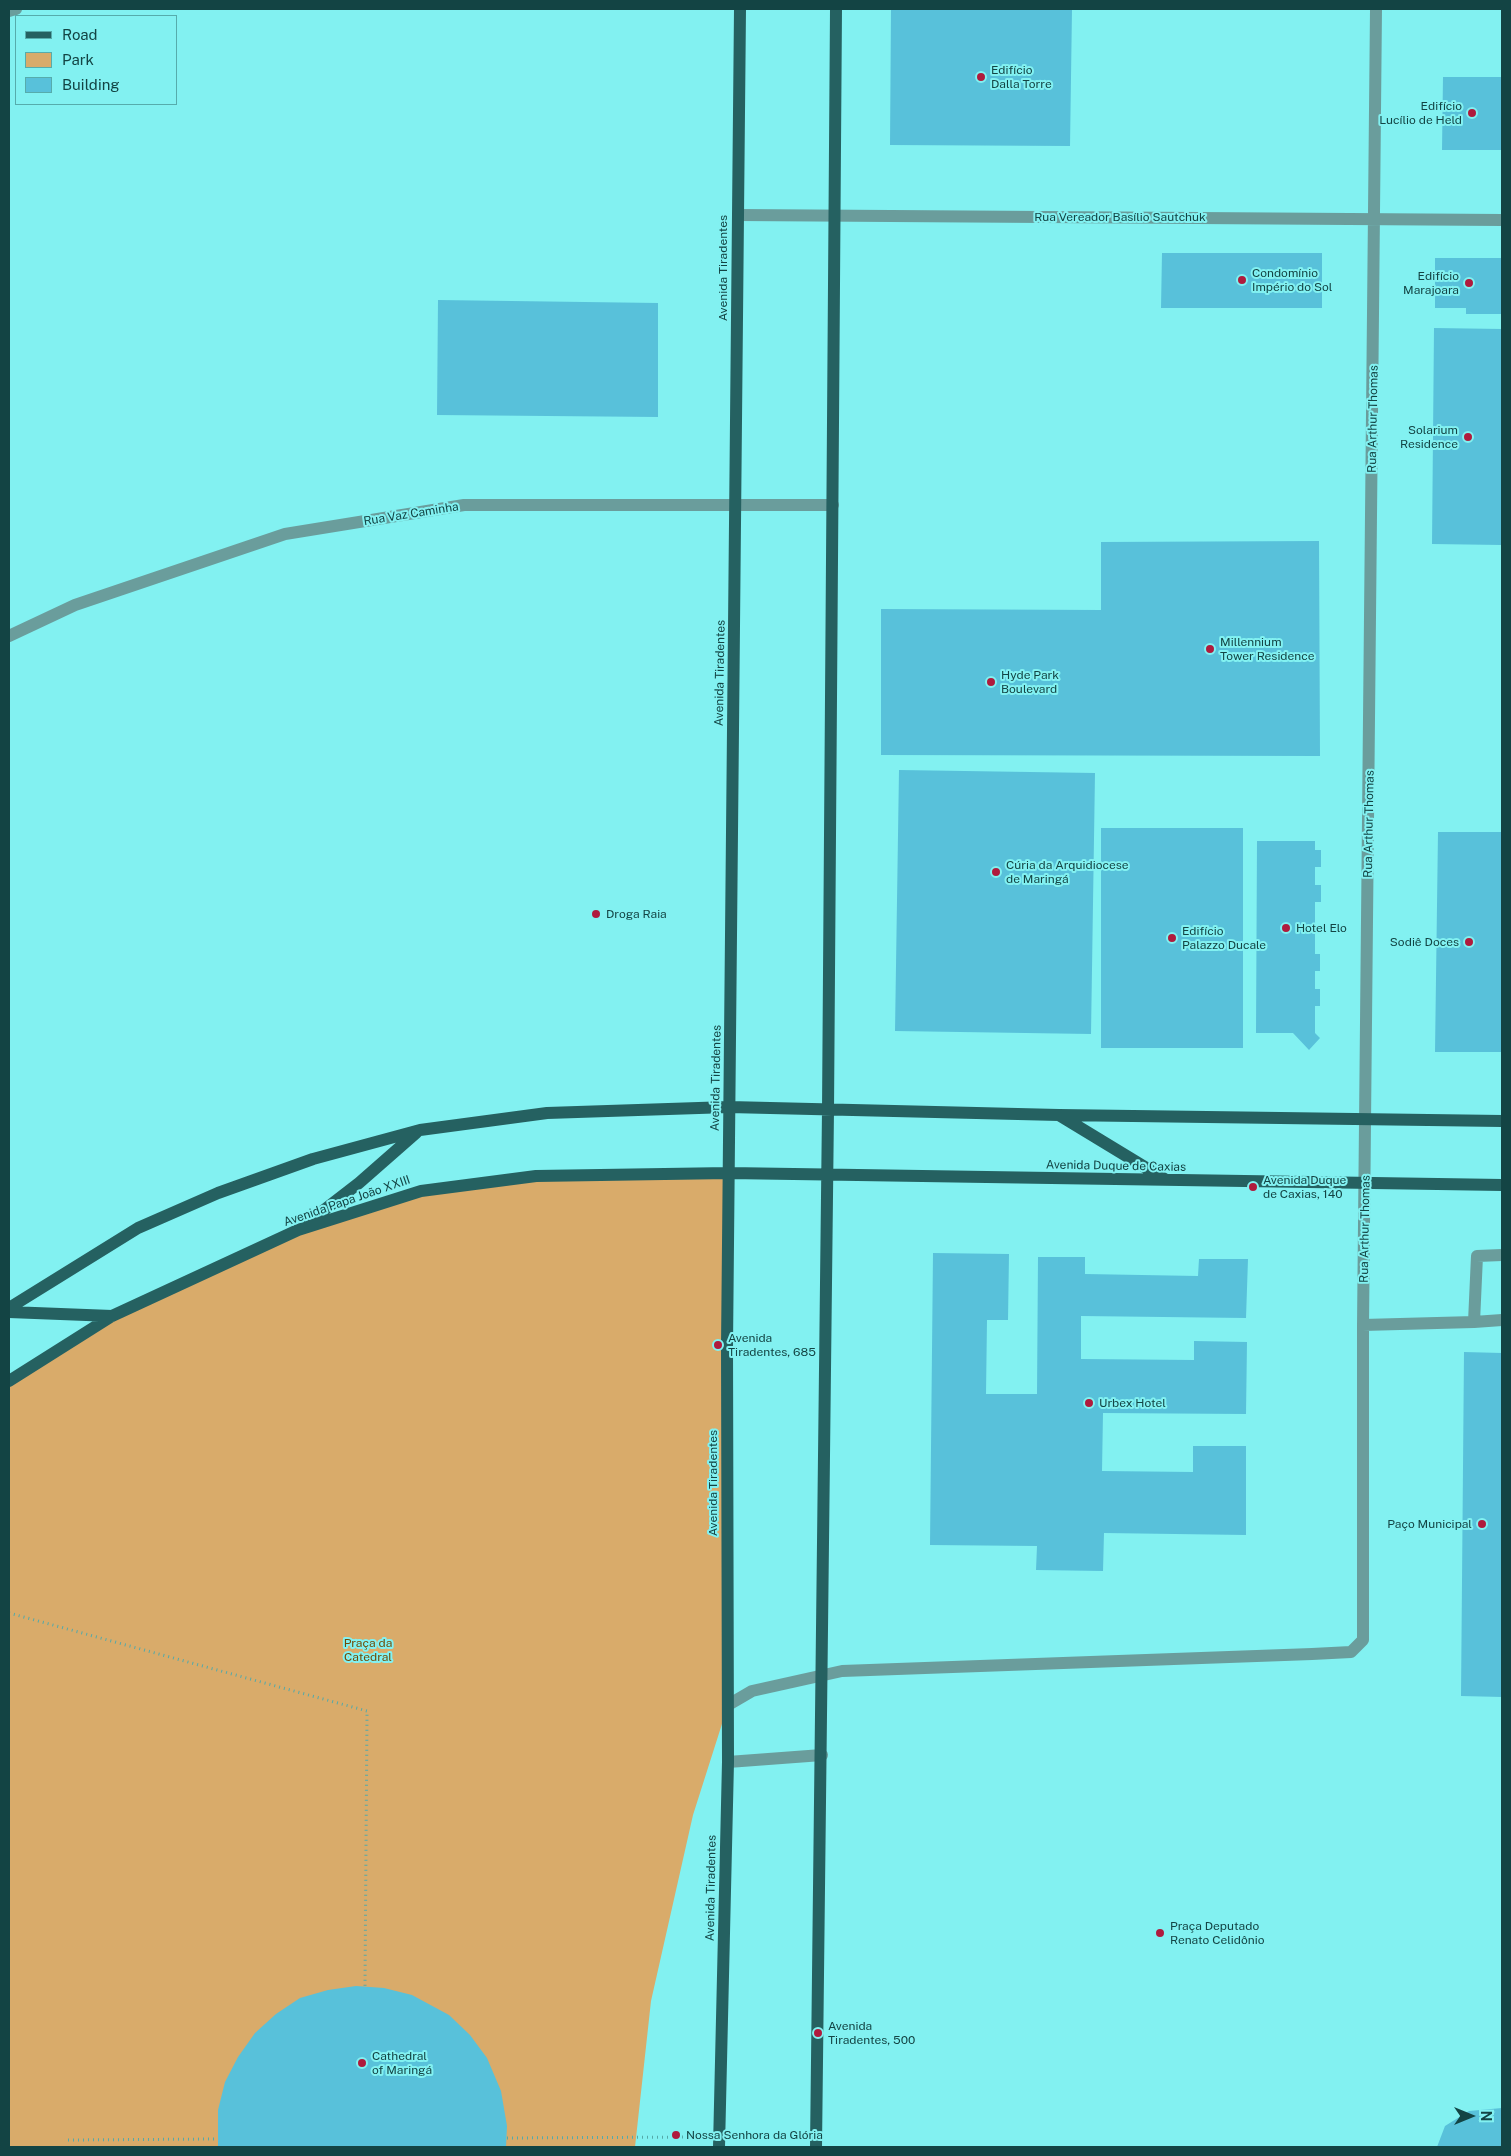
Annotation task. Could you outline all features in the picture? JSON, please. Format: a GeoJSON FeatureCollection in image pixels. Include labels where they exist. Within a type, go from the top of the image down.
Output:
{"type":"FeatureCollection","features":[{"type":"Feature","properties":{"kind":"main road","name":"Avenida Tiradentes"},"geometry":{"type":"LineString","coordinates":[[719,2147],[728,1762],[728,1173],[740,9]]}},
{"type":"Feature","properties":{"kind":"main road"},"geometry":{"type":"LineString","coordinates":[[816,2147],[828,1175],[836,9]]}},
{"type":"Feature","properties":{"kind":"main road"},"geometry":{"type":"LineString","coordinates":[[9,1308],[138,1228],[218,1193],[313,1159],[420,1130],[547,1114],[729,1107],[1059,1115],[1502,1121]]}},
{"type":"Feature","properties":{"kind":"main road"},"geometry":{"type":"LineString","coordinates":[[1059,1115],[1166,1180]]}},
{"type":"Feature","properties":{"kind":"main road"},"geometry":{"type":"LineString","coordinates":[[298,1230],[359,1183],[420,1130]]}},
{"type":"Feature","properties":{"kind":"main road","name":"Avenida Duque de Caxias"},"geometry":{"type":"LineString","coordinates":[[728,1173],[1502,1186]]}},
{"type":"Feature","properties":{"kind":"main road","name":"Avenida Papa João XXIII"},"geometry":{"type":"LineString","coordinates":[[9,1381],[112,1316],[298,1230],[421,1190],[536,1176],[728,1173]]}},
{"type":"Feature","properties":{"kind":"main road"},"geometry":{"type":"LineString","coordinates":[[9,1312],[112,1316]]}},
{"type":"Feature","properties":{"kind":"street"},"geometry":{"type":"LineString","coordinates":[[9,11],[16,9]]}},
{"type":"Feature","properties":{"kind":"street","name":"Rua Arthur Thomas"},"geometry":{"type":"LineString","coordinates":[[821,1674],[900,1669],[1351,1652],[1363,1640],[1364,1326],[1376,9]]}},
{"type":"Feature","properties":{"kind":"street","name":"Rua Vereador Basílio Sautchuk"},"geometry":{"type":"LineString","coordinates":[[738,215],[1502,220]]}},
{"type":"Feature","properties":{"kind":"street","name":"Rua Vaz Caminha"},"geometry":{"type":"LineString","coordinates":[[9,636],[75,605],[285,534],[464,505],[735,503],[833,505]]}},
{"type":"Feature","properties":{"kind":"street"},"geometry":{"type":"LineString","coordinates":[[1474,1322],[1478,1256],[1502,1256]]}},
{"type":"Feature","properties":{"kind":"street"},"geometry":{"type":"LineString","coordinates":[[1364,1326],[1502,1320]]}},
{"type":"Feature","properties":{"kind":"street"},"geometry":{"type":"LineString","coordinates":[[728,1704],[752,1691],[821,1674]]}},
{"type":"Feature","properties":{"kind":"street"},"geometry":{"type":"LineString","coordinates":[[728,1762],[822,1755]]}},
{"type":"Feature","properties":{"kind":"path"},"geometry":{"type":"LineString","coordinates":[[9,1613],[366,1711],[365,1986]]}},
{"type":"Feature","properties":{"kind":"path"},"geometry":{"type":"LineString","coordinates":[[507,2138],[635,2138]]}},
{"type":"Feature","properties":{"kind":"path"},"geometry":{"type":"LineString","coordinates":[[68,2140],[217,2139]]}},
{"type":"Feature","properties":{"kind":"green space","name":"Praça da Catedral"},"geometry":{"type":"Polygon","coordinates":[[[729,1173],[728,1705],[693,1815],[651,2001],[635,2147],[9,2147],[9,1381],[112,1316],[298,1230],[421,1191],[536,1176],[729,1173]]]}},
{"type":"Feature","properties":{"kind":"building","name":"Edifício Dalla Torre"},"geometry":{"type":"Polygon","coordinates":[[[891,9],[1072,9],[1070,146],[890,145],[891,9]]]}},
{"type":"Feature","properties":{"kind":"building","name":"Edifício Lucílio de Held"},"geometry":{"type":"Polygon","coordinates":[[[1443,77],[1502,77],[1502,150],[1442,150],[1443,77]]]}},
{"type":"Feature","properties":{"kind":"building","name":"Condomínio Império do Sol"},"geometry":{"type":"Polygon","coordinates":[[[1162,253],[1322,253],[1322,308],[1161,308],[1162,253]]]}},
{"type":"Feature","properties":{"kind":"building","name":"Edifício Marajoara"},"geometry":{"type":"Polygon","coordinates":[[[1435,258],[1502,258],[1502,314],[1466,314],[1466,308],[1435,308],[1435,258]]]}},
{"type":"Feature","properties":{"kind":"building"},"geometry":{"type":"Polygon","coordinates":[[[438,300],[658,303],[658,417],[437,415],[438,300]]]}},
{"type":"Feature","properties":{"kind":"building","name":"Solarium Residence"},"geometry":{"type":"Polygon","coordinates":[[[1434,328],[1502,329],[1502,545],[1432,544],[1434,328]]]}},
{"type":"Feature","properties":{"kind":"building"},"geometry":{"type":"Polygon","coordinates":[[[1319,541],[1320,756],[881,755],[881,609],[1101,610],[1101,542],[1319,541]]]}},
{"type":"Feature","properties":{"kind":"building","name":"Cúria da Arquidiocese de Maringá"},"geometry":{"type":"Polygon","coordinates":[[[899,770],[1095,773],[1091,1034],[895,1031],[899,770]]]}},
{"type":"Feature","properties":{"kind":"building","name":"Edifício Palazzo Ducale"},"geometry":{"type":"Polygon","coordinates":[[[1101,828],[1243,828],[1243,1048],[1101,1048],[1101,828]]]}},
{"type":"Feature","properties":{"kind":"building","name":"Sodiê Doces"},"geometry":{"type":"Polygon","coordinates":[[[1438,832],[1502,832],[1502,1052],[1435,1052],[1438,832]]]}},
{"type":"Feature","properties":{"kind":"building","name":"Hotel Elo"},"geometry":{"type":"Polygon","coordinates":[[[1257,841],[1315,841],[1315,850],[1321,850],[1321,867],[1315,867],[1315,885],[1321,885],[1321,902],[1315,902],[1315,954],[1320,954],[1320,971],[1315,971],[1315,989],[1320,989],[1320,1006],[1315,1006],[1315,1033],[1320,1038],[1309,1050],[1293,1033],[1256,1033],[1257,841]]]}},
{"type":"Feature","properties":{"kind":"building","name":"Urbex Hotel"},"geometry":{"type":"Polygon","coordinates":[[[933,1253],[1009,1254],[1008,1320],[987,1320],[986,1394],[1037,1394],[1038,1257],[1085,1257],[1085,1274],[1198,1276],[1199,1259],[1248,1259],[1246,1318],[1081,1316],[1081,1359],[1194,1360],[1194,1341],[1247,1342],[1246,1414],[1103,1413],[1102,1471],[1193,1472],[1193,1446],[1246,1446],[1246,1535],[1104,1533],[1103,1571],[1036,1570],[1037,1546],[930,1545],[933,1253]]]}},
{"type":"Feature","properties":{"kind":"building","name":"Paço Municipal"},"geometry":{"type":"Polygon","coordinates":[[[1464,1352],[1502,1353],[1502,1697],[1461,1696],[1464,1352]]]}},
{"type":"Feature","properties":{"kind":"building","name":"Cathedral of Maringá"},"geometry":{"type":"Polygon","coordinates":[[[356,1986],[384,1988],[412,1995],[449,2015],[470,2035],[487,2058],[501,2091],[507,2126],[506,2147],[218,2147],[218,2110],[225,2082],[238,2057],[255,2033],[276,2014],[300,1998],[328,1990],[356,1986]]]}},
{"type":"Feature","properties":{"kind":"building"},"geometry":{"type":"Polygon","coordinates":[[[1502,2108],[1502,2147],[1437,2147],[1445,2126],[1469,2111],[1502,2108]]]}},
{"type":"Feature","properties":{"kind":"place","name":"Edifício Dalla Torre"},"geometry":{"type":"Point","coordinates":[981,77]}},
{"type":"Feature","properties":{"kind":"place","name":"Edifício Lucílio de Held"},"geometry":{"type":"Point","coordinates":[1472,113]}},
{"type":"Feature","properties":{"kind":"place","name":"Condomínio Império do Sol"},"geometry":{"type":"Point","coordinates":[1242,280]}},
{"type":"Feature","properties":{"kind":"place","name":"Edifício Marajoara"},"geometry":{"type":"Point","coordinates":[1469,283]}},
{"type":"Feature","properties":{"kind":"place","name":"Solarium Residence"},"geometry":{"type":"Point","coordinates":[1468,437]}},
{"type":"Feature","properties":{"kind":"place","name":"Millennium Tower Residence"},"geometry":{"type":"Point","coordinates":[1210,649]}},
{"type":"Feature","properties":{"kind":"place","name":"Hyde Park Boulevard"},"geometry":{"type":"Point","coordinates":[991,682]}},
{"type":"Feature","properties":{"kind":"place","name":"Cúria da Arquidiocese de Maringá"},"geometry":{"type":"Point","coordinates":[996,872]}},
{"type":"Feature","properties":{"kind":"place","name":"Droga Raia"},"geometry":{"type":"Point","coordinates":[596,914]}},
{"type":"Feature","properties":{"kind":"place","name":"Hotel Elo"},"geometry":{"type":"Point","coordinates":[1286,928]}},
{"type":"Feature","properties":{"kind":"place","name":"Edifício Palazzo Ducale"},"geometry":{"type":"Point","coordinates":[1172,938]}},
{"type":"Feature","properties":{"kind":"place","name":"Sodiê Doces"},"geometry":{"type":"Point","coordinates":[1469,942]}},
{"type":"Feature","properties":{"kind":"place","name":"Avenida Duque de Caxias, 140"},"geometry":{"type":"Point","coordinates":[1253,1187]}},
{"type":"Feature","properties":{"kind":"place","name":"Avenida Tiradentes, 685"},"geometry":{"type":"Point","coordinates":[718,1345]}},
{"type":"Feature","properties":{"kind":"place","name":"Urbex Hotel"},"geometry":{"type":"Point","coordinates":[1089,1403]}},
{"type":"Feature","properties":{"kind":"place","name":"Paço Municipal"},"geometry":{"type":"Point","coordinates":[1482,1524]}},
{"type":"Feature","properties":{"kind":"place","name":"Praça Deputado Renato Celidônio"},"geometry":{"type":"Point","coordinates":[1160,1933]}},
{"type":"Feature","properties":{"kind":"place","name":"Avenida Tiradentes, 500"},"geometry":{"type":"Point","coordinates":[818,2033]}},
{"type":"Feature","properties":{"kind":"place","name":"Cathedral of Maringá"},"geometry":{"type":"Point","coordinates":[362,2063]}},
{"type":"Feature","properties":{"kind":"place","name":"Nossa Senhora da Glória"},"geometry":{"type":"Point","coordinates":[676,2135]}}]}
